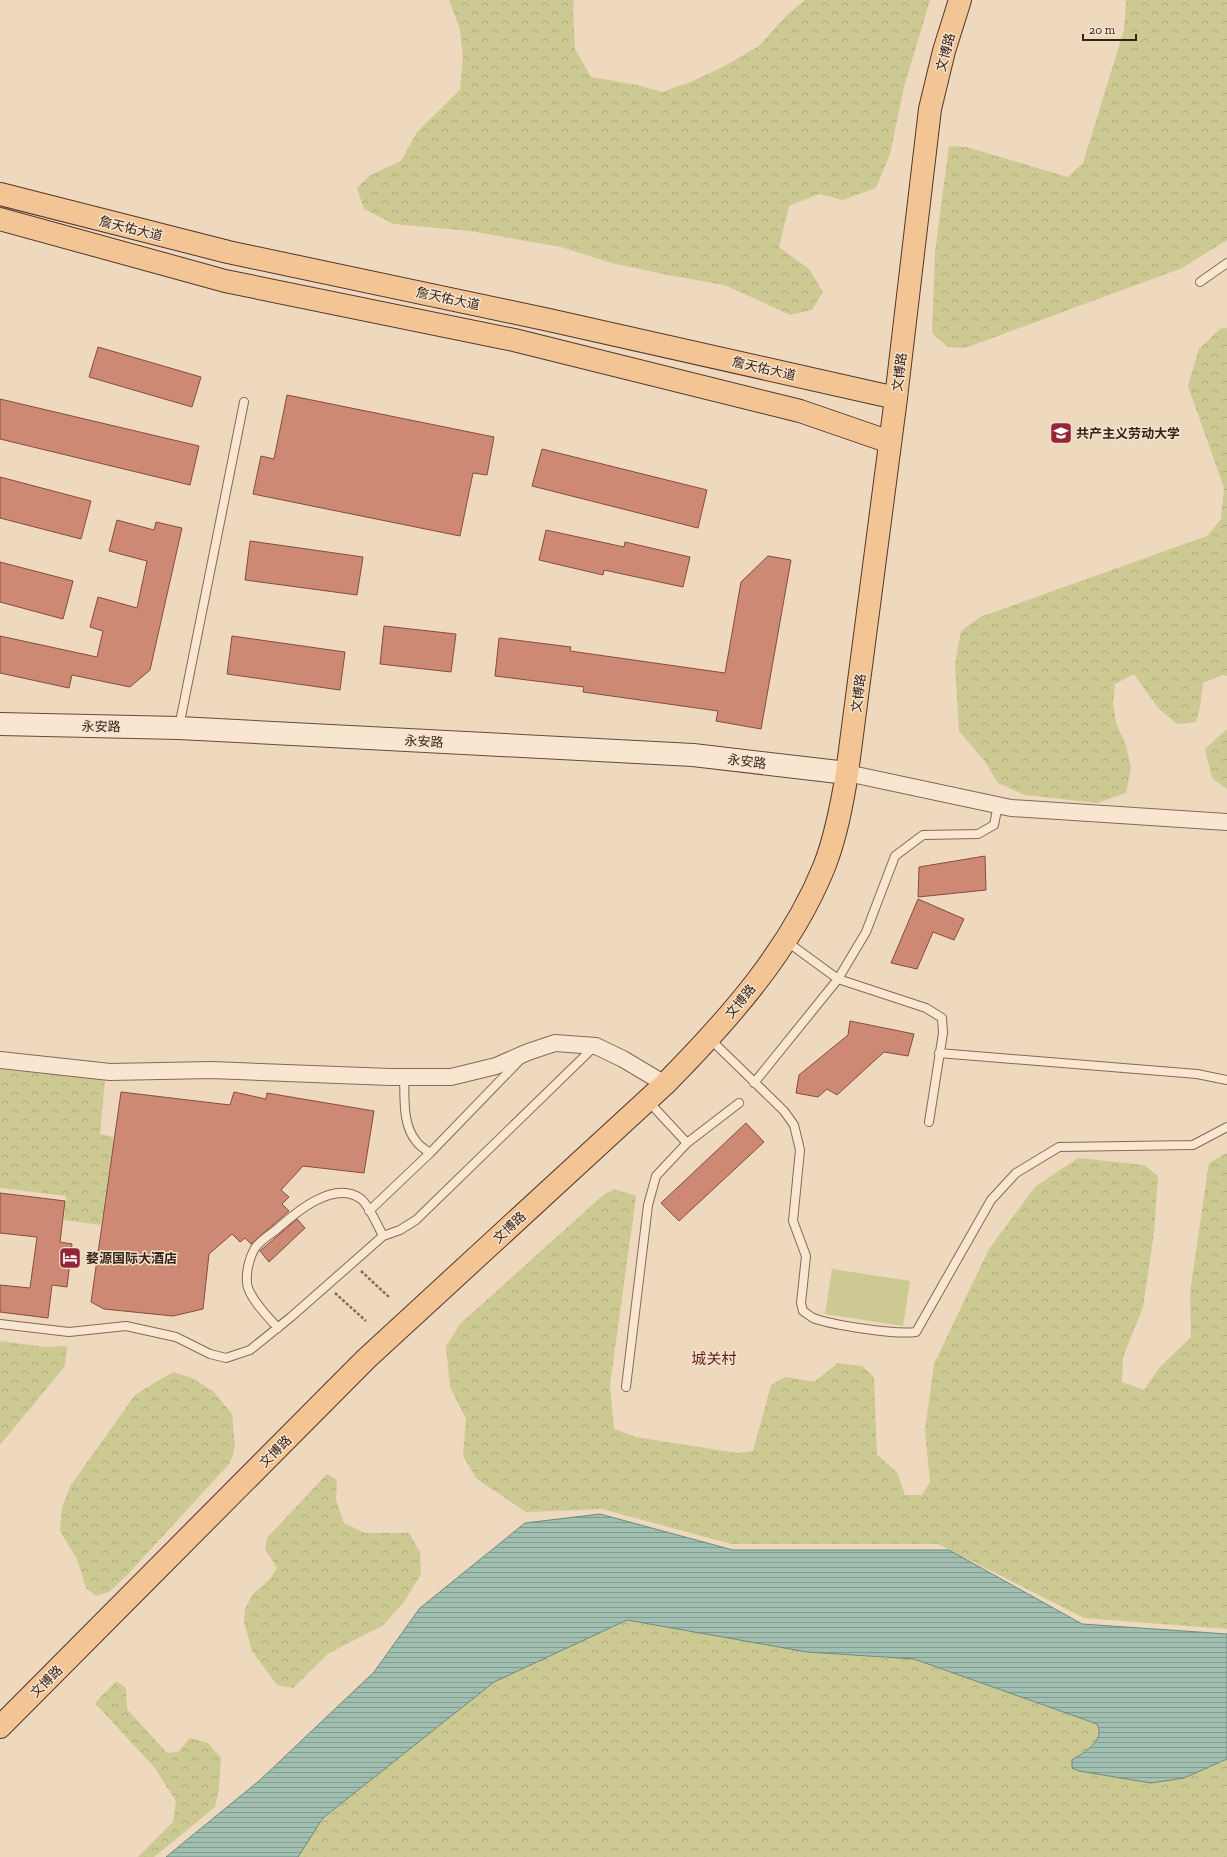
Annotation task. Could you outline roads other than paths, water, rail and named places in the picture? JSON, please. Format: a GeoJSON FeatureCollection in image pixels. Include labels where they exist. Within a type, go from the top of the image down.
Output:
{"type":"FeatureCollection","features":[{"type":"Feature","properties":{"kind":"main road","name":"文博路"},"geometry":{"type":"LineString","coordinates":[[0,1727],[366,1359],[665,1084],[709,1038],[739,1003],[785,940],[807,904],[825,866],[840,815],[847,773],[896,398],[930,109],[944,51],[960,0]]}},
{"type":"Feature","properties":{"kind":"main road","name":"詹天佑大道"},"geometry":{"type":"LineString","coordinates":[[0,194],[228,252],[550,320],[896,398]]}},
{"type":"Feature","properties":{"kind":"main road","name":"詹天佑大道"},"geometry":{"type":"LineString","coordinates":[[0,219],[224,281],[514,340],[785,408],[890,442]]}},
{"type":"Feature","properties":{"kind":"street","name":"永安路"},"geometry":{"type":"LineString","coordinates":[[0,724],[179,728],[693,755],[847,773]]}},
{"type":"Feature","properties":{"kind":"street"},"geometry":{"type":"LineString","coordinates":[[847,773],[1012,808],[1227,822]]}},
{"type":"Feature","properties":{"kind":"street"},"geometry":{"type":"LineString","coordinates":[[0,1060],[110,1072],[211,1070],[404,1077],[450,1077],[496,1066],[528,1052],[555,1043],[596,1046],[623,1059],[665,1084]]}},
{"type":"Feature","properties":{"kind":"lane"},"geometry":{"type":"LineString","coordinates":[[1200,282],[1227,263]]}},
{"type":"Feature","properties":{"kind":"lane"},"geometry":{"type":"LineString","coordinates":[[179,728],[244,402]]}},
{"type":"Feature","properties":{"kind":"lane"},"geometry":{"type":"LineString","coordinates":[[754,1083],[838,979],[866,932],[896,856],[923,835],[978,834],[994,825],[998,805]]}},
{"type":"Feature","properties":{"kind":"lane"},"geometry":{"type":"LineString","coordinates":[[785,940],[838,979],[926,1008],[942,1018],[943,1033],[929,1122]]}},
{"type":"Feature","properties":{"kind":"lane"},"geometry":{"type":"LineString","coordinates":[[709,1038],[784,1112],[794,1125],[800,1150],[793,1221],[806,1256],[801,1303],[803,1311],[813,1318],[845,1325],[905,1334],[916,1332],[991,1200],[1016,1172],[1059,1147],[1193,1146],[1227,1127]]}},
{"type":"Feature","properties":{"kind":"lane"},"geometry":{"type":"LineString","coordinates":[[0,1324],[69,1332],[126,1326],[176,1337],[210,1354],[226,1358],[250,1350],[278,1328],[383,1236],[400,1230],[416,1220],[596,1046]]}},
{"type":"Feature","properties":{"kind":"lane"},"geometry":{"type":"LineString","coordinates":[[369,1211],[430,1153],[528,1052]]}},
{"type":"Feature","properties":{"kind":"lane"},"geometry":{"type":"LineString","coordinates":[[939,1053],[1196,1074],[1227,1080]]}},
{"type":"Feature","properties":{"kind":"lane"},"geometry":{"type":"LineString","coordinates":[[404,1077],[405,1111],[409,1130],[416,1142],[430,1153]]}},
{"type":"Feature","properties":{"kind":"lane"},"geometry":{"type":"LineString","coordinates":[[647,1100],[687,1143]]}},
{"type":"Feature","properties":{"kind":"lane"},"geometry":{"type":"LineString","coordinates":[[626,1387],[647,1213],[651,1190],[656,1176],[687,1143],[739,1103]]}},
{"type":"Feature","properties":{"kind":"lane"},"geometry":{"type":"LineString","coordinates":[[278,1328],[262,1311],[247,1285],[247,1270],[255,1248],[286,1220],[314,1201],[331,1194],[350,1195],[362,1200],[383,1236]]}},
{"type":"Feature","properties":{"kind":"place","name":"共产主义劳动大学"},"geometry":{"type":"Point","coordinates":[1061,433]}},
{"type":"Feature","properties":{"kind":"place","name":"婺源国际大酒店"},"geometry":{"type":"Point","coordinates":[70,1258]}},
{"type":"Feature","properties":{"kind":"district","name":"城关村"},"geometry":{"type":"Point","coordinates":[714,1359]}}]}
